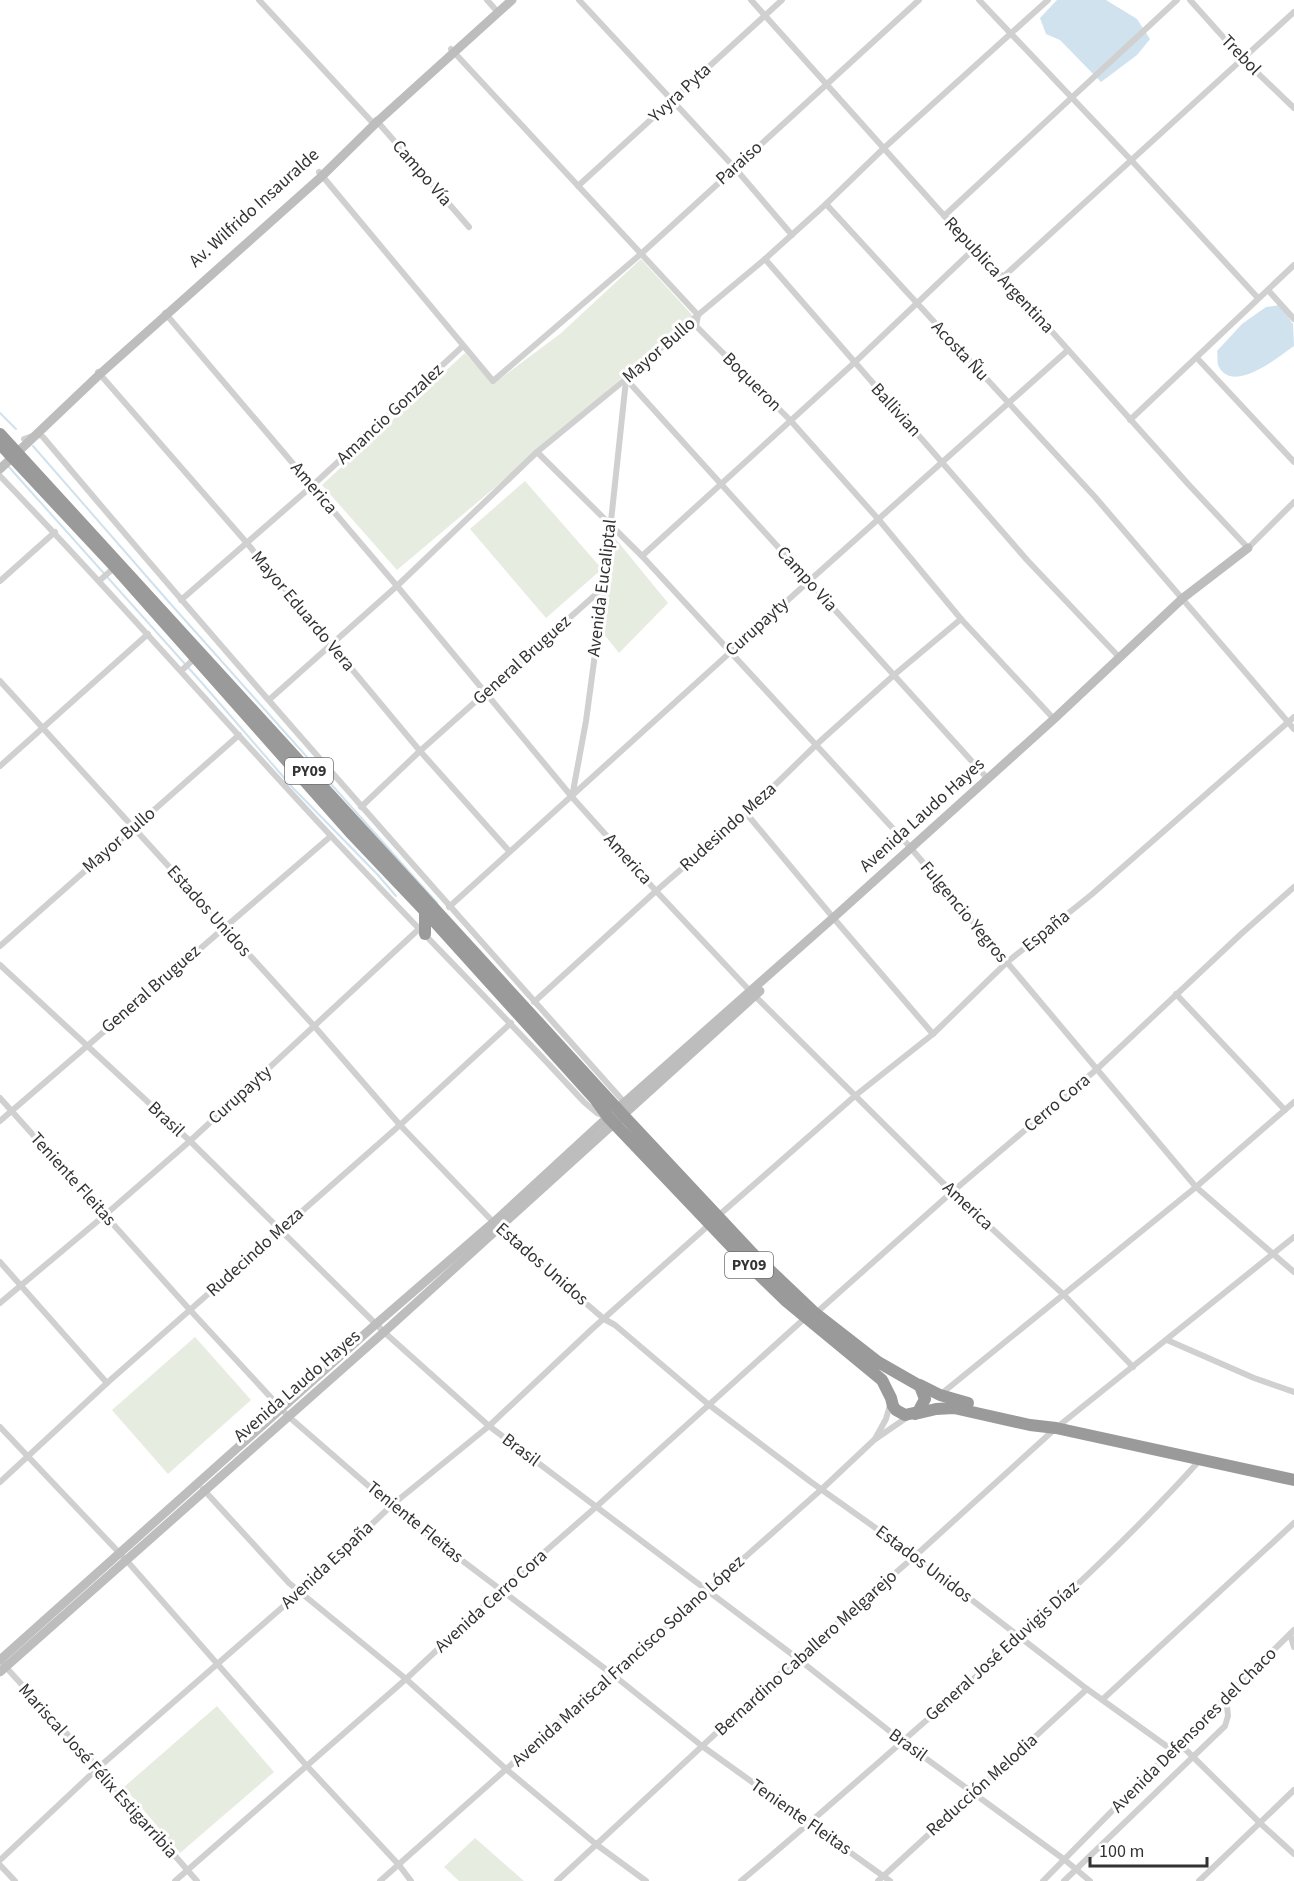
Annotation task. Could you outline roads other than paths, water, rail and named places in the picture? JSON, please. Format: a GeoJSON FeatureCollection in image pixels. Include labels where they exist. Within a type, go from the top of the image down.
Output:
{"type":"FeatureCollection","features":[{"type":"Feature","properties":{"kind":"highway","name":"PY09"},"geometry":{"type":"LineString","coordinates":[[0,434],[8,453],[107,574],[187,665],[425,911],[596,1099],[618,1113]]}},
{"type":"Feature","properties":{"kind":"highway","name":"PY09"},"geometry":{"type":"LineString","coordinates":[[8,453],[618,1113],[714,1220],[789,1290],[810,1315],[882,1380],[893,1406],[900,1413],[912,1415],[936,1409],[954,1408],[1294,1480]]}},
{"type":"Feature","properties":{"kind":"highway"},"geometry":{"type":"LineString","coordinates":[[422,931],[425,911]]}},
{"type":"Feature","properties":{"kind":"highway","name":"PY09"},"geometry":{"type":"LineString","coordinates":[[810,1315],[883,1366],[940,1395],[1033,1419],[1056,1428]]}},
{"type":"Feature","properties":{"kind":"highway"},"geometry":{"type":"LineString","coordinates":[[891,1399],[892,1392],[900,1383],[914,1383],[923,1390],[925,1399],[922,1408],[912,1415]]}},
{"type":"Feature","properties":{"kind":"street","name":"Campo Vía"},"geometry":{"type":"LineString","coordinates":[[259,0],[375,121],[469,227]]}},
{"type":"Feature","properties":{"kind":"street"},"geometry":{"type":"LineString","coordinates":[[487,0],[495,9]]}},
{"type":"Feature","properties":{"kind":"street","name":"Av. Wilfrido Insauralde"},"geometry":{"type":"LineString","coordinates":[[8,453],[320,175],[505,0]]}},
{"type":"Feature","properties":{"kind":"street"},"geometry":{"type":"LineString","coordinates":[[452,51],[512,0]]}},
{"type":"Feature","properties":{"kind":"street"},"geometry":{"type":"LineString","coordinates":[[579,0],[734,167],[792,235]]}},
{"type":"Feature","properties":{"kind":"street","name":"Republica Argentina"},"geometry":{"type":"LineString","coordinates":[[751,0],[828,83],[944,216],[1248,548]]}},
{"type":"Feature","properties":{"kind":"street","name":"Yvyra Pyta"},"geometry":{"type":"LineString","coordinates":[[579,186],[782,0]]}},
{"type":"Feature","properties":{"kind":"street","name":"Paraiso"},"geometry":{"type":"LineString","coordinates":[[463,346],[493,381],[642,253],[919,0]]}},
{"type":"Feature","properties":{"kind":"street"},"geometry":{"type":"LineString","coordinates":[[979,0],[1132,160],[1258,298]]}},
{"type":"Feature","properties":{"kind":"street","name":"Mayor Bullo"},"geometry":{"type":"LineString","coordinates":[[270,699],[396,586],[537,452],[765,259],[1048,0]]}},
{"type":"Feature","properties":{"kind":"street"},"geometry":{"type":"LineString","coordinates":[[944,216],[1177,0]]}},
{"type":"Feature","properties":{"kind":"street","name":"Trebol"},"geometry":{"type":"LineString","coordinates":[[1190,0],[1242,58],[1294,108]]}},
{"type":"Feature","properties":{"kind":"street"},"geometry":{"type":"LineString","coordinates":[[1003,278],[1294,12]]}},
{"type":"Feature","properties":{"kind":"street","name":"Boqueron"},"geometry":{"type":"LineString","coordinates":[[452,51],[698,315],[696,326],[790,420],[879,520],[961,619],[1054,719]]}},
{"type":"Feature","properties":{"kind":"street"},"geometry":{"type":"LineString","coordinates":[[320,175],[463,346]]}},
{"type":"Feature","properties":{"kind":"street","name":"Acosta Ñu"},"geometry":{"type":"LineString","coordinates":[[826,204],[1095,497],[1288,723]]}},
{"type":"Feature","properties":{"kind":"street"},"geometry":{"type":"LineString","coordinates":[[642,556],[854,363],[974,249]]}},
{"type":"Feature","properties":{"kind":"street","name":"Ballivian"},"geometry":{"type":"LineString","coordinates":[[765,259],[1027,560],[1119,657]]}},
{"type":"Feature","properties":{"kind":"street"},"geometry":{"type":"LineString","coordinates":[[1130,420],[1294,265]]}},
{"type":"Feature","properties":{"kind":"street"},"geometry":{"type":"LineString","coordinates":[[1268,290],[1294,319]]}},
{"type":"Feature","properties":{"kind":"street","name":"America"},"geometry":{"type":"LineString","coordinates":[[165,314],[572,796],[656,891],[752,993],[952,1192],[1064,1294],[1134,1367]]}},
{"type":"Feature","properties":{"kind":"street","name":"Amancio Gonzalez"},"geometry":{"type":"LineString","coordinates":[[180,600],[312,486],[463,346]]}},
{"type":"Feature","properties":{"kind":"street","name":"Curupayty"},"geometry":{"type":"LineString","coordinates":[[449,907],[729,652],[1068,350]]}},
{"type":"Feature","properties":{"kind":"street"},"geometry":{"type":"LineString","coordinates":[[1197,358],[1294,462]]}},
{"type":"Feature","properties":{"kind":"street"},"geometry":{"type":"LineString","coordinates":[[0,469],[8,453],[38,434],[99,373]]}},
{"type":"Feature","properties":{"kind":"street","name":"Mayor Eduardo Vera"},"geometry":{"type":"LineString","coordinates":[[99,373],[246,542],[420,751],[509,851]]}},
{"type":"Feature","properties":{"kind":"street","name":"Campo Via"},"geometry":{"type":"LineString","coordinates":[[626,379],[987,778]]}},
{"type":"Feature","properties":{"kind":"street","name":"Avenida Eucaliptal"},"geometry":{"type":"LineString","coordinates":[[572,796],[586,721],[604,587],[626,379]]}},
{"type":"Feature","properties":{"kind":"street"},"geometry":{"type":"LineString","coordinates":[[24,439],[38,434],[43,436],[180,600],[270,699],[361,807],[534,1002],[618,1113]]}},
{"type":"Feature","properties":{"kind":"street","name":"Fulgencio Yegros"},"geometry":{"type":"LineString","coordinates":[[537,452],[642,556],[817,744],[911,849],[1196,1187],[1275,1253],[1294,1272]]}},
{"type":"Feature","properties":{"kind":"street"},"geometry":{"type":"LineString","coordinates":[[0,476],[55,532],[107,574],[148,634],[187,665],[239,735],[331,836],[584,1101],[597,1113],[618,1113]]}},
{"type":"Feature","properties":{"kind":"street"},"geometry":{"type":"LineString","coordinates":[[1248,548],[1294,502]]}},
{"type":"Feature","properties":{"kind":"street"},"geometry":{"type":"LineString","coordinates":[[0,581],[55,532]]}},
{"type":"Feature","properties":{"kind":"street","name":"Avenida Laudo Hayes"},"geometry":{"type":"LineString","coordinates":[[201,1487],[288,1416],[384,1332],[496,1225],[835,920],[1183,598],[1248,548]]}},
{"type":"Feature","properties":{"kind":"street","name":"General Bruguez"},"geometry":{"type":"LineString","coordinates":[[361,807],[420,751],[604,587]]}},
{"type":"Feature","properties":{"kind":"street","name":"Rudesindo Meza"},"geometry":{"type":"LineString","coordinates":[[534,1002],[746,813],[817,744],[961,619]]}},
{"type":"Feature","properties":{"kind":"street"},"geometry":{"type":"LineString","coordinates":[[0,766],[148,634]]}},
{"type":"Feature","properties":{"kind":"street","name":"Estados Unidos"},"geometry":{"type":"LineString","coordinates":[[0,681],[315,1027],[400,1125],[496,1225],[604,1319],[615,1325],[708,1404],[915,1556],[1087,1689],[1172,1750]]}},
{"type":"Feature","properties":{"kind":"street","name":"España"},"geometry":{"type":"LineString","coordinates":[[714,1220],[856,1095],[933,1034],[1006,963],[1091,895],[1294,717]]}},
{"type":"Feature","properties":{"kind":"street"},"geometry":{"type":"LineString","coordinates":[[1288,723],[1294,729]]}},
{"type":"Feature","properties":{"kind":"street","name":"Mayor Bullo"},"geometry":{"type":"LineString","coordinates":[[0,946],[239,735]]}},
{"type":"Feature","properties":{"kind":"street"},"geometry":{"type":"LineString","coordinates":[[746,813],[933,1034]]}},
{"type":"Feature","properties":{"kind":"street","name":"General Bruguez"},"geometry":{"type":"LineString","coordinates":[[0,1121],[331,836]]}},
{"type":"Feature","properties":{"kind":"street","name":"Cerro Cora"},"geometry":{"type":"LineString","coordinates":[[810,1315],[1097,1069],[1294,887]]}},
{"type":"Feature","properties":{"kind":"street","name":"Curupayty"},"geometry":{"type":"LineString","coordinates":[[0,1303],[190,1141],[422,931]]}},
{"type":"Feature","properties":{"kind":"street","name":"Brasil"},"geometry":{"type":"LineString","coordinates":[[0,965],[190,1141],[384,1332],[489,1426],[708,1590],[902,1741],[974,1792],[1090,1881]]}},
{"type":"Feature","properties":{"kind":"street"},"geometry":{"type":"LineString","coordinates":[[1176,994],[1285,1110]]}},
{"type":"Feature","properties":{"kind":"street","name":"Rudecindo Meza"},"geometry":{"type":"LineString","coordinates":[[0,1482],[512,1023]]}},
{"type":"Feature","properties":{"kind":"street","name":"Teniente Fleitas"},"geometry":{"type":"LineString","coordinates":[[0,1098],[288,1416],[402,1515],[612,1674],[702,1746],[890,1881]]}},
{"type":"Feature","properties":{"kind":"street"},"geometry":{"type":"LineString","coordinates":[[940,1395],[1196,1187],[1294,1102]]}},
{"type":"Feature","properties":{"kind":"street","name":"Avenida España"},"geometry":{"type":"LineString","coordinates":[[0,1860],[98,1768],[301,1591],[392,1505],[489,1426],[714,1220]]}},
{"type":"Feature","properties":{"kind":"street","name":"Avenida Laudo Hayes"},"geometry":{"type":"LineString","coordinates":[[1,1665],[123,1558],[201,1487],[282,1408],[376,1324],[496,1225]]}},
{"type":"Feature","properties":{"kind":"street","name":"Bernardino Caballero Melgarejo"},"geometry":{"type":"LineString","coordinates":[[557,1881],[797,1658],[915,1556],[1056,1428],[1294,1237]]}},
{"type":"Feature","properties":{"kind":"street"},"geometry":{"type":"LineString","coordinates":[[0,1262],[108,1383]]}},
{"type":"Feature","properties":{"kind":"street","name":"Avenida Cerro Cora"},"geometry":{"type":"LineString","coordinates":[[175,1881],[406,1680],[501,1590],[810,1315]]}},
{"type":"Feature","properties":{"kind":"street"},"geometry":{"type":"LineString","coordinates":[[1167,1340],[1254,1378],[1294,1392]]}},
{"type":"Feature","properties":{"kind":"street"},"geometry":{"type":"LineString","coordinates":[[874,1440],[886,1419],[891,1399]]}},
{"type":"Feature","properties":{"kind":"street"},"geometry":{"type":"LineString","coordinates":[[874,1440],[912,1415]]}},
{"type":"Feature","properties":{"kind":"street"},"geometry":{"type":"LineString","coordinates":[[0,1427],[123,1558],[218,1663],[306,1766],[399,1865],[411,1881]]}},
{"type":"Feature","properties":{"kind":"street","name":"Avenida Mariscal Francisco Solano López"},"geometry":{"type":"LineString","coordinates":[[381,1881],[874,1440]]}},
{"type":"Feature","properties":{"kind":"street","name":"General José Eduvigis Díaz"},"geometry":{"type":"LineString","coordinates":[[741,1881],[1020,1638],[1133,1531],[1201,1459]]}},
{"type":"Feature","properties":{"kind":"street"},"geometry":{"type":"LineString","coordinates":[[201,1487],[289,1583],[406,1680],[506,1769],[597,1845],[646,1881]]}},
{"type":"Feature","properties":{"kind":"street"},"geometry":{"type":"LineString","coordinates":[[1103,1699],[1294,1523]]}},
{"type":"Feature","properties":{"kind":"street"},"geometry":{"type":"LineString","coordinates":[[1292,1632],[1294,1647]]}},
{"type":"Feature","properties":{"kind":"street","name":"Avenida Defensores del Chaco"},"geometry":{"type":"LineString","coordinates":[[1043,1881],[1292,1632]]}},
{"type":"Feature","properties":{"kind":"street","name":"Mariscal José Félix Estigarribia"},"geometry":{"type":"LineString","coordinates":[[1,1665],[98,1768],[196,1881]]}},
{"type":"Feature","properties":{"kind":"street","name":"Reducción Melodia"},"geometry":{"type":"LineString","coordinates":[[878,1881],[1087,1689]]}},
{"type":"Feature","properties":{"kind":"street"},"geometry":{"type":"LineString","coordinates":[[1064,1881],[1225,1726],[1228,1716],[1226,1696]]}},
{"type":"Feature","properties":{"kind":"street"},"geometry":{"type":"LineString","coordinates":[[1179,1743],[1294,1854]]}},
{"type":"Feature","properties":{"kind":"street"},"geometry":{"type":"LineString","coordinates":[[1199,1881],[1294,1790]]}},
{"type":"Feature","properties":{"kind":"street"},"geometry":{"type":"LineString","coordinates":[[0,1865],[15,1881]]}},
{"type":"Feature","properties":{"kind":"water"},"geometry":{"type":"Polygon","coordinates":[[[1057,0],[1106,0],[1137,19],[1150,39],[1137,55],[1101,82],[1060,40],[1046,34],[1040,18],[1057,0]]]}},
{"type":"Feature","properties":{"kind":"water"},"geometry":{"type":"Polygon","coordinates":[[[1280,305],[1293,324],[1294,346],[1267,365],[1244,376],[1234,377],[1225,374],[1218,365],[1217,351],[1242,324],[1266,307],[1280,305]]]}},
{"type":"Feature","properties":{"kind":"waterway"},"geometry":{"type":"LineString","coordinates":[[0,413],[16,429]]}},
{"type":"Feature","properties":{"kind":"waterway"},"geometry":{"type":"LineString","coordinates":[[33,446],[437,903]]}},
{"type":"Feature","properties":{"kind":"waterway"},"geometry":{"type":"LineString","coordinates":[[8,466],[293,788],[396,896]]}}]}
